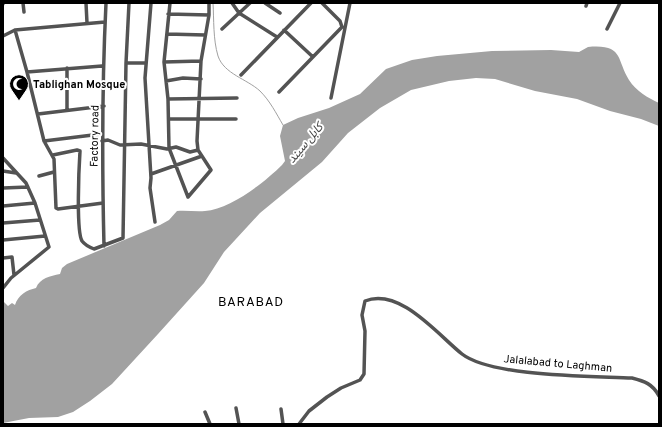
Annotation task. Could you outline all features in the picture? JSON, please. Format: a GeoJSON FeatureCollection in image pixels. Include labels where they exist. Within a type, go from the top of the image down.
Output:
{"type":"FeatureCollection","features":[{"type":"Feature","properties":{"kind":"street"},"geometry":{"type":"LineString","coordinates":[[24,3],[24,12]]}},
{"type":"Feature","properties":{"kind":"street"},"geometry":{"type":"LineString","coordinates":[[86,3],[87,23]]}},
{"type":"Feature","properties":{"kind":"street","name":"Factory road"},"geometry":{"type":"LineString","coordinates":[[104,246],[101,134],[104,106],[102,66],[106,3]]}},
{"type":"Feature","properties":{"kind":"street"},"geometry":{"type":"LineString","coordinates":[[53,155],[77,150],[80,151],[79,207],[82,240],[94,250],[123,238],[126,145],[126,63],[129,3]]}},
{"type":"Feature","properties":{"kind":"street"},"geometry":{"type":"LineString","coordinates":[[151,3],[145,63],[148,145],[151,174],[150,188],[156,222]]}},
{"type":"Feature","properties":{"kind":"street"},"geometry":{"type":"LineString","coordinates":[[170,3],[164,62],[168,99],[170,148],[188,197],[211,170],[198,150],[197,119],[200,99],[201,61],[209,15],[209,3]]}},
{"type":"Feature","properties":{"kind":"street"},"geometry":{"type":"LineString","coordinates":[[232,3],[239,13],[277,37]]}},
{"type":"Feature","properties":{"kind":"street"},"geometry":{"type":"LineString","coordinates":[[222,29],[250,3]]}},
{"type":"Feature","properties":{"kind":"street"},"geometry":{"type":"LineString","coordinates":[[265,3],[280,13]]}},
{"type":"Feature","properties":{"kind":"street"},"geometry":{"type":"LineString","coordinates":[[241,75],[311,3]]}},
{"type":"Feature","properties":{"kind":"street"},"geometry":{"type":"LineString","coordinates":[[279,92],[342,27],[340,21],[322,3]]}},
{"type":"Feature","properties":{"kind":"street"},"geometry":{"type":"LineString","coordinates":[[330,98],[350,3]]}},
{"type":"Feature","properties":{"kind":"street"},"geometry":{"type":"LineString","coordinates":[[607,29],[620,3]]}},
{"type":"Feature","properties":{"kind":"street"},"geometry":{"type":"LineString","coordinates":[[168,14],[209,15]]}},
{"type":"Feature","properties":{"kind":"street"},"geometry":{"type":"LineString","coordinates":[[3,36],[15,30],[105,22]]}},
{"type":"Feature","properties":{"kind":"street"},"geometry":{"type":"LineString","coordinates":[[15,30],[44,141],[53,155],[56,209],[103,203]]}},
{"type":"Feature","properties":{"kind":"street"},"geometry":{"type":"LineString","coordinates":[[284,30],[313,57]]}},
{"type":"Feature","properties":{"kind":"street"},"geometry":{"type":"LineString","coordinates":[[167,34],[205,35]]}},
{"type":"Feature","properties":{"kind":"street"},"geometry":{"type":"LineString","coordinates":[[164,62],[201,61]]}},
{"type":"Feature","properties":{"kind":"street"},"geometry":{"type":"LineString","coordinates":[[126,63],[145,63]]}},
{"type":"Feature","properties":{"kind":"street"},"geometry":{"type":"LineString","coordinates":[[27,72],[102,66]]}},
{"type":"Feature","properties":{"kind":"street"},"geometry":{"type":"LineString","coordinates":[[67,68],[67,110]]}},
{"type":"Feature","properties":{"kind":"street"},"geometry":{"type":"LineString","coordinates":[[166,81],[183,78],[201,79]]}},
{"type":"Feature","properties":{"kind":"street"},"geometry":{"type":"LineString","coordinates":[[168,99],[237,98]]}},
{"type":"Feature","properties":{"kind":"street"},"geometry":{"type":"LineString","coordinates":[[38,114],[104,106]]}},
{"type":"Feature","properties":{"kind":"street"},"geometry":{"type":"LineString","coordinates":[[169,119],[236,119]]}},
{"type":"Feature","properties":{"kind":"street"},"geometry":{"type":"LineString","coordinates":[[44,141],[101,134]]}},
{"type":"Feature","properties":{"kind":"street"},"geometry":{"type":"LineString","coordinates":[[102,141],[108,140],[120,145],[148,145],[170,148],[176,147],[193,152],[198,150]]}},
{"type":"Feature","properties":{"kind":"street"},"geometry":{"type":"LineString","coordinates":[[151,174],[202,156]]}},
{"type":"Feature","properties":{"kind":"street"},"geometry":{"type":"LineString","coordinates":[[3,158],[28,187],[50,247],[14,275],[3,288]]}},
{"type":"Feature","properties":{"kind":"street"},"geometry":{"type":"LineString","coordinates":[[3,171],[17,173]]}},
{"type":"Feature","properties":{"kind":"street"},"geometry":{"type":"LineString","coordinates":[[39,176],[54,172]]}},
{"type":"Feature","properties":{"kind":"street"},"geometry":{"type":"LineString","coordinates":[[3,188],[28,187]]}},
{"type":"Feature","properties":{"kind":"street"},"geometry":{"type":"LineString","coordinates":[[3,206],[35,203]]}},
{"type":"Feature","properties":{"kind":"street"},"geometry":{"type":"LineString","coordinates":[[3,223],[40,220]]}},
{"type":"Feature","properties":{"kind":"street"},"geometry":{"type":"LineString","coordinates":[[3,240],[45,236]]}},
{"type":"Feature","properties":{"kind":"street"},"geometry":{"type":"LineString","coordinates":[[3,258],[12,257],[14,275]]}},
{"type":"Feature","properties":{"kind":"street","name":"Jalalabad to Laghman"},"geometry":{"type":"LineString","coordinates":[[299,424],[309,411],[327,396],[360,380],[364,374],[365,331],[362,307],[365,301],[372,298],[404,306],[432,326],[462,354],[483,364],[509,370],[632,378],[645,381],[656,389],[659,396]]}},
{"type":"Feature","properties":{"kind":"street"},"geometry":{"type":"LineString","coordinates":[[236,408],[239,424]]}},
{"type":"Feature","properties":{"kind":"street"},"geometry":{"type":"LineString","coordinates":[[281,409],[283,424]]}},
{"type":"Feature","properties":{"kind":"street"},"geometry":{"type":"LineString","coordinates":[[205,412],[210,424]]}},
{"type":"Feature","properties":{"kind":"water","name":"کابل سيند"},"geometry":{"type":"Polygon","coordinates":[[[588,47],[608,48],[617,54],[629,80],[635,88],[642,94],[659,103],[659,126],[577,99],[535,91],[495,79],[476,78],[449,81],[411,90],[380,108],[348,133],[322,162],[260,213],[224,252],[204,283],[112,384],[73,412],[58,417],[29,418],[3,423],[3,301],[8,306],[12,303],[15,305],[18,298],[23,294],[36,288],[40,282],[46,278],[60,274],[62,268],[67,264],[160,225],[169,220],[177,211],[202,211],[215,209],[225,206],[246,194],[266,180],[285,161],[280,136],[283,125],[298,118],[329,108],[360,94],[386,69],[412,60],[437,56],[492,51],[551,50],[579,52],[588,47]]]}},
{"type":"Feature","properties":{"kind":"waterway"},"geometry":{"type":"LineString","coordinates":[[213,3],[215,43],[221,62],[230,72],[255,87],[264,95],[283,125]]}},
{"type":"Feature","properties":{"kind":"place","name":"Tablighan Mosque"},"geometry":{"type":"Point","coordinates":[19,101]}},
{"type":"Feature","properties":{"kind":"district","name":"BARABAD"},"geometry":{"type":"Point","coordinates":[251,301]}}]}
